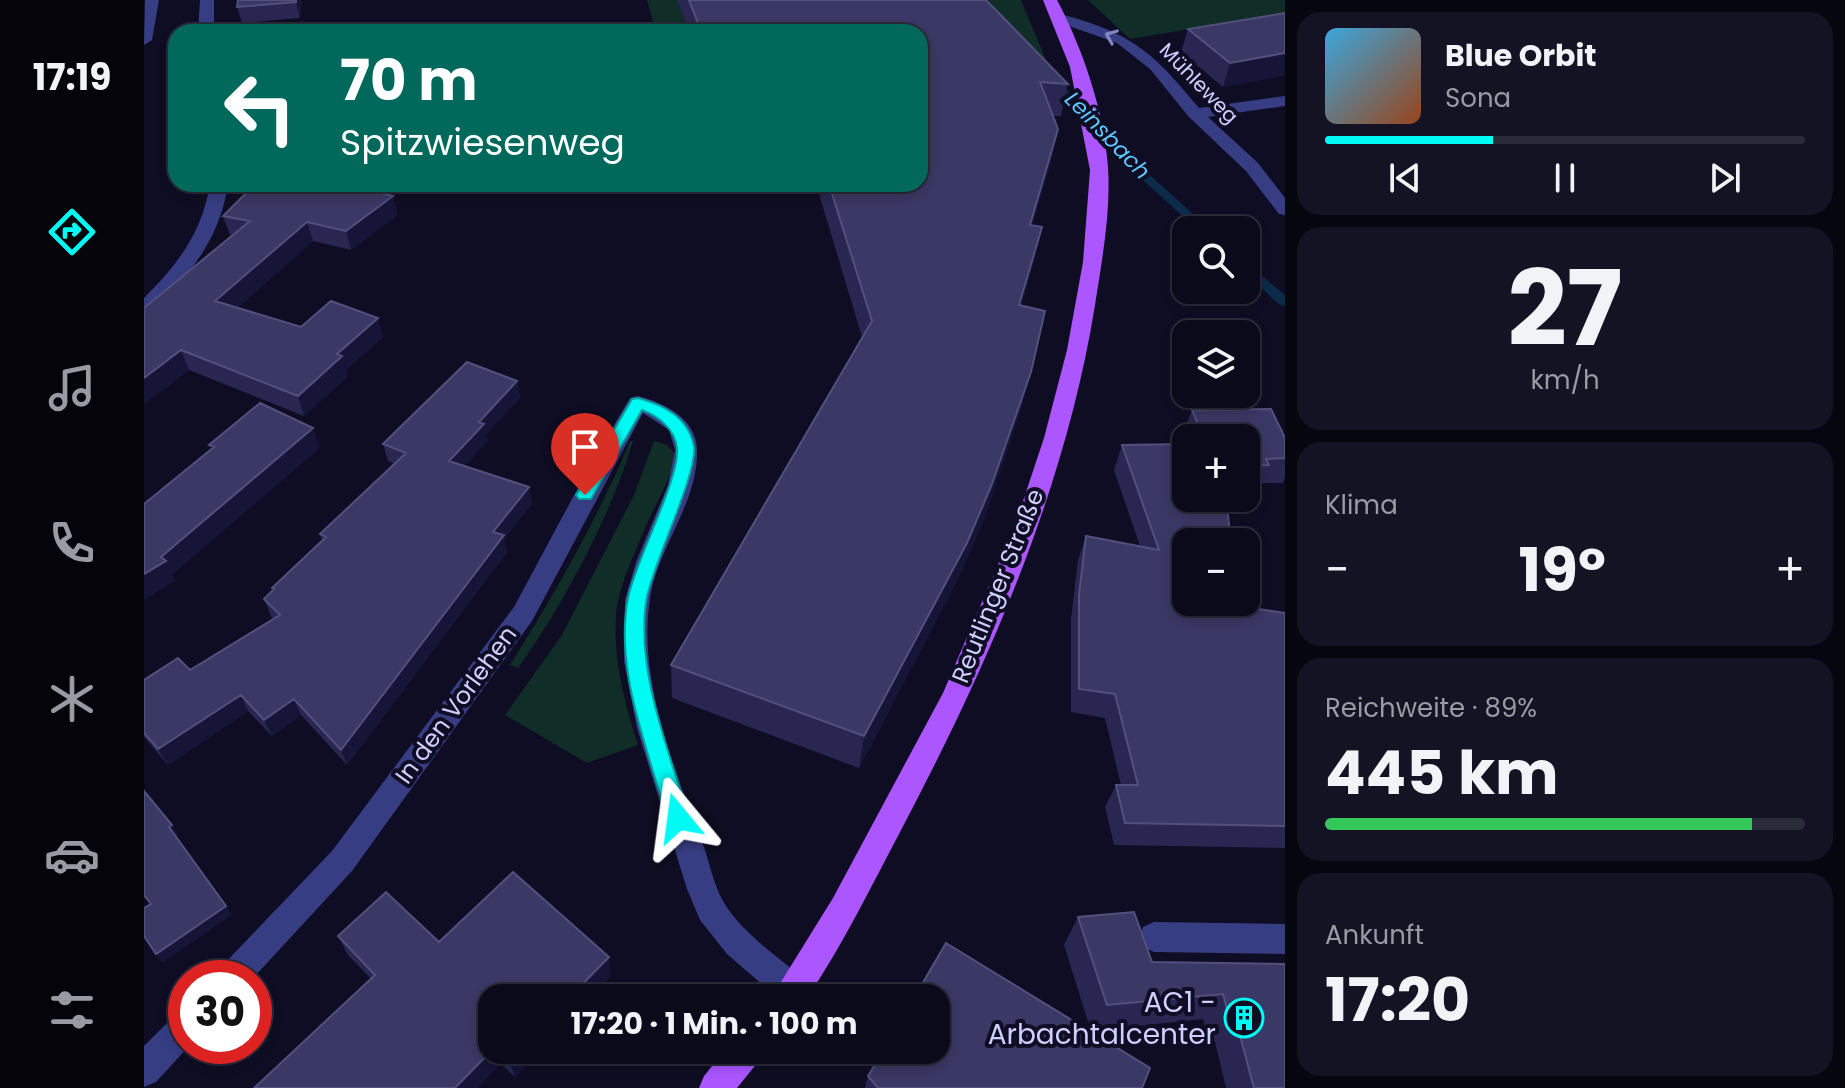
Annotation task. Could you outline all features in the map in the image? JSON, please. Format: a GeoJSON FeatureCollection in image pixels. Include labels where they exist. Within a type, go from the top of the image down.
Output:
{"type":"FeatureCollection","features":[{"type":"Feature","properties":{"kind":"main road","name":"Reutlinger Straße"},"geometry":{"type":"LineString","coordinates":[[796,984],[839,915],[909,789],[1029,523],[1058,425],[1080,336],[1100,171],[1088,104],[1072,45],[1050,0]]}},
{"type":"Feature","properties":{"kind":"main road"},"geometry":{"type":"LineString","coordinates":[[716,1088],[735,1064]]}},
{"type":"Feature","properties":{"kind":"street"},"geometry":{"type":"LineString","coordinates":[[144,40],[152,0]]}},
{"type":"Feature","properties":{"kind":"street"},"geometry":{"type":"LineString","coordinates":[[206,24],[207,0]]}},
{"type":"Feature","properties":{"kind":"street","name":"Mühleweg"},"geometry":{"type":"LineString","coordinates":[[1060,18],[1122,40],[1156,66],[1195,114],[1252,167],[1285,210]]}},
{"type":"Feature","properties":{"kind":"street"},"geometry":{"type":"LineString","coordinates":[[1195,114],[1285,101]]}},
{"type":"Feature","properties":{"kind":"street"},"geometry":{"type":"LineString","coordinates":[[144,310],[202,245],[217,208],[218,192]]}},
{"type":"Feature","properties":{"kind":"street","name":"In den Vorlehen"},"geometry":{"type":"LineString","coordinates":[[249,960],[342,861],[523,614],[598,471],[638,403],[657,409],[679,427],[686,449],[678,482],[648,558],[637,599],[635,646],[647,712],[678,818],[711,910],[731,936],[780,984]]}},
{"type":"Feature","properties":{"kind":"street"},"geometry":{"type":"LineString","coordinates":[[1154,937],[1285,939]]}},
{"type":"Feature","properties":{"kind":"street"},"geometry":{"type":"LineString","coordinates":[[144,1070],[168,1045]]}},
{"type":"Feature","properties":{"kind":"green space"},"geometry":{"type":"Polygon","coordinates":[[[647,0],[677,0],[686,24],[654,24],[647,0]]]}},
{"type":"Feature","properties":{"kind":"green space"},"geometry":{"type":"Polygon","coordinates":[[[988,0],[1021,0],[1051,72],[988,0]]]}},
{"type":"Feature","properties":{"kind":"green space"},"geometry":{"type":"Polygon","coordinates":[[[1088,0],[1285,0],[1285,13],[1130,39],[1088,0]]]}},
{"type":"Feature","properties":{"kind":"green space"},"geometry":{"type":"Polygon","coordinates":[[[630,441],[633,441],[613,498],[568,588],[518,668],[510,665],[575,555],[630,441]]]}},
{"type":"Feature","properties":{"kind":"green space"},"geometry":{"type":"Polygon","coordinates":[[[654,441],[667,445],[675,454],[673,464],[627,572],[616,617],[616,650],[621,682],[638,745],[587,763],[505,715],[562,635],[634,495],[654,441]]]}},
{"type":"Feature","properties":{"kind":"building"},"geometry":{"type":"Polygon","coordinates":[[[238,0],[296,0],[296,2],[237,7],[238,0]]]}},
{"type":"Feature","properties":{"kind":"building"},"geometry":{"type":"Polygon","coordinates":[[[689,0],[986,0],[1068,84],[1040,82],[1058,129],[1030,225],[1042,227],[1019,305],[1045,311],[1031,372],[992,484],[967,543],[864,736],[671,665],[872,321],[832,192],[928,192],[928,24],[698,24],[689,0]]]}},
{"type":"Feature","properties":{"kind":"building"},"geometry":{"type":"Polygon","coordinates":[[[1285,13],[1285,53],[1230,63],[1188,29],[1285,13]]]}},
{"type":"Feature","properties":{"kind":"building"},"geometry":{"type":"Polygon","coordinates":[[[247,192],[377,192],[393,196],[346,231],[307,222],[215,301],[301,327],[331,301],[378,318],[337,354],[342,356],[298,396],[181,350],[144,378],[144,308],[250,221],[223,216],[247,192]]]}},
{"type":"Feature","properties":{"kind":"building"},"geometry":{"type":"Polygon","coordinates":[[[467,362],[517,381],[479,422],[484,424],[449,461],[529,487],[493,532],[504,535],[341,750],[294,699],[264,720],[241,695],[158,749],[144,733],[144,680],[178,658],[190,670],[280,615],[264,599],[272,588],[326,537],[320,534],[406,453],[383,444],[467,362]]]}},
{"type":"Feature","properties":{"kind":"building"},"geometry":{"type":"Polygon","coordinates":[[[260,403],[313,428],[161,557],[166,561],[144,574],[144,504],[214,447],[209,445],[260,403]]]}},
{"type":"Feature","properties":{"kind":"building"},"geometry":{"type":"Polygon","coordinates":[[[1271,409],[1285,438],[1285,458],[1266,459],[1269,465],[1260,465],[1260,424],[1198,424],[1192,410],[1271,409]]]}},
{"type":"Feature","properties":{"kind":"building"},"geometry":{"type":"Polygon","coordinates":[[[1172,444],[1172,512],[1228,512],[1229,528],[1172,528],[1172,616],[1260,616],[1260,609],[1285,613],[1285,826],[1125,823],[1116,785],[1138,785],[1115,694],[1079,689],[1079,595],[1086,536],[1159,550],[1122,445],[1172,444]]]}},
{"type":"Feature","properties":{"kind":"building"},"geometry":{"type":"Polygon","coordinates":[[[144,791],[172,825],[169,827],[226,906],[156,954],[144,936],[144,908],[151,904],[144,895],[144,791]]]}},
{"type":"Feature","properties":{"kind":"building"},"geometry":{"type":"Polygon","coordinates":[[[513,872],[609,957],[583,984],[478,984],[478,1064],[455,1088],[254,1088],[375,975],[338,936],[386,892],[439,942],[513,872]]]}},
{"type":"Feature","properties":{"kind":"building"},"geometry":{"type":"Polygon","coordinates":[[[1134,912],[1152,962],[1285,964],[1285,1088],[1254,1088],[1235,1017],[1229,1017],[1223,994],[1107,1005],[1078,917],[1134,912]]]}},
{"type":"Feature","properties":{"kind":"building"},"geometry":{"type":"Polygon","coordinates":[[[946,943],[1150,1068],[1142,1088],[878,1088],[868,1076],[875,1064],[950,1064],[950,984],[922,984],[946,943]]]}},
{"type":"Feature","properties":{"kind":"waterway","name":"Leinsbach"},"geometry":{"type":"LineString","coordinates":[[1052,80],[1128,161],[1189,216]]}},
{"type":"Feature","properties":{"kind":"waterway","name":"Leinsbach"},"geometry":{"type":"LineString","coordinates":[[1260,280],[1285,302]]}},
{"type":"Feature","properties":{"kind":"place","name":"AC1 - Arbachtalcenter"},"geometry":{"type":"Point","coordinates":[1244,1018]}},
{"type":"Feature","properties":{"kind":"route"},"geometry":{"type":"LineString","coordinates":[[585,495],[638,403],[657,409],[679,427],[686,449],[678,482],[648,558],[637,599],[635,646],[647,712],[678,818]]}}]}
